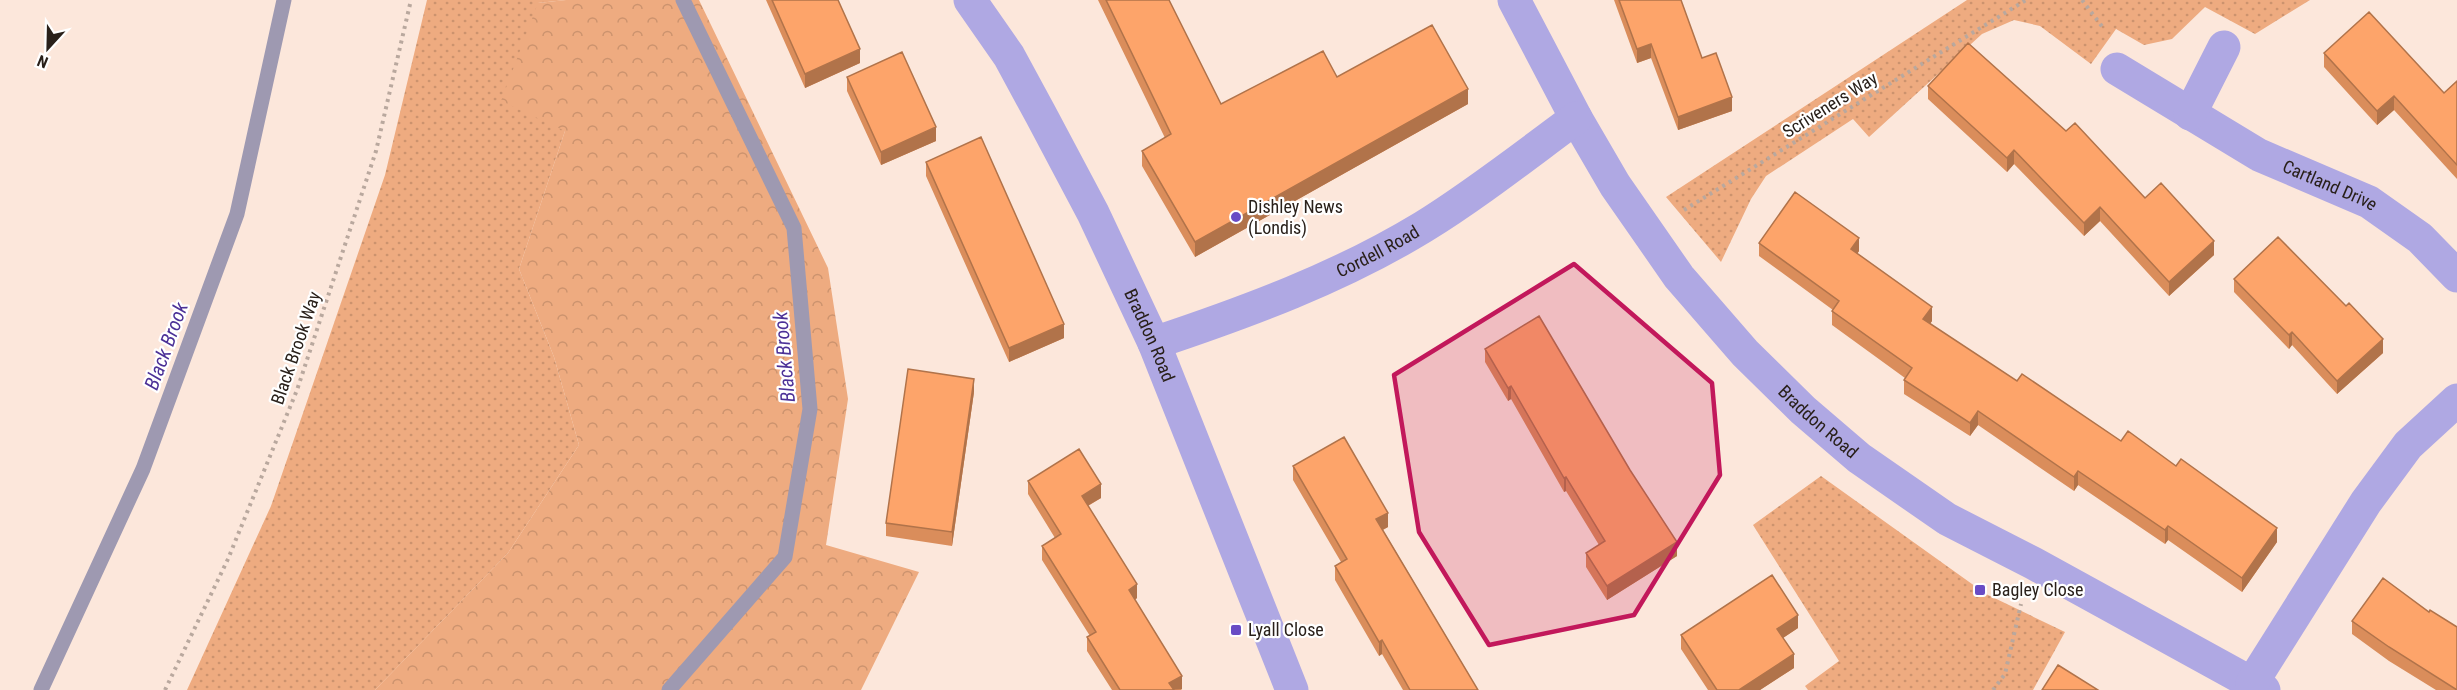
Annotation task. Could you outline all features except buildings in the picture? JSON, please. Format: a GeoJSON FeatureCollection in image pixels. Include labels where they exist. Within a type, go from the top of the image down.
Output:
{"type":"FeatureCollection","features":[{"type":"Feature","properties":{"kind":"street","name":"Braddon Road"},"geometry":{"type":"LineString","coordinates":[[970,0],[1009,56],[1036,105],[1093,213],[1154,343],[1292,690]]}},
{"type":"Feature","properties":{"kind":"street","name":"Braddon Road"},"geometry":{"type":"LineString","coordinates":[[1514,0],[1576,118],[1615,185],[1679,277],[1745,353],[1835,437],[1859,458],[1947,519],[2033,563],[2258,686]]}},
{"type":"Feature","properties":{"kind":"street"},"geometry":{"type":"LineString","coordinates":[[2190,114],[2224,47]]}},
{"type":"Feature","properties":{"kind":"street","name":"Cartland Drive"},"geometry":{"type":"LineString","coordinates":[[2117,69],[2259,155],[2369,202],[2420,238],[2457,276]]}},
{"type":"Feature","properties":{"kind":"street","name":"Cordell Road"},"geometry":{"type":"LineString","coordinates":[[1154,343],[1246,312],[1354,265],[1424,226],[1576,118]]}},
{"type":"Feature","properties":{"kind":"street"},"geometry":{"type":"LineString","coordinates":[[2258,686],[2366,502],[2408,446],[2457,400]]}},
{"type":"Feature","properties":{"kind":"path","name":"Black Brook Way"},"geometry":{"type":"LineString","coordinates":[[165,690],[228,559],[297,390],[376,151],[411,0]]}},
{"type":"Feature","properties":{"kind":"path","name":"Scriveners Way"},"geometry":{"type":"LineString","coordinates":[[1648,232],[2026,0]]}},
{"type":"Feature","properties":{"kind":"path"},"geometry":{"type":"LineString","coordinates":[[1993,690],[2005,674],[2014,630],[2033,563]]}},
{"type":"Feature","properties":{"kind":"highlighted area"},"geometry":{"type":"Polygon","coordinates":[[[1574,264],[1712,383],[1720,475],[1634,615],[1489,645],[1419,532],[1394,375],[1574,264]]]}},
{"type":"Feature","properties":{"kind":"green space"},"geometry":{"type":"Polygon","coordinates":[[[427,0],[566,0],[538,3],[565,131],[519,269],[554,357],[579,445],[508,553],[375,690],[187,690],[271,506],[385,175],[427,0]]]}},
{"type":"Feature","properties":{"kind":"green space"},"geometry":{"type":"Polygon","coordinates":[[[566,0],[699,0],[828,268],[848,399],[826,545],[919,572],[861,690],[375,690],[508,553],[579,445],[554,357],[519,269],[565,131],[501,101],[538,3],[566,0]]]}},
{"type":"Feature","properties":{"kind":"green space"},"geometry":{"type":"Polygon","coordinates":[[[1967,0],[2310,0],[2255,34],[2205,7],[2172,39],[2144,45],[2116,29],[2091,64],[2040,26],[2014,20],[1982,34],[1869,137],[1853,119],[1766,176],[1751,199],[1721,262],[1666,197],[1967,0]]]}},
{"type":"Feature","properties":{"kind":"green space"},"geometry":{"type":"Polygon","coordinates":[[[1821,476],[1986,594],[2065,632],[2033,690],[1808,690],[1805,686],[1839,661],[1753,525],[1821,476]]]}},
{"type":"Feature","properties":{"kind":"waterway","name":"Black Brook"},"geometry":{"type":"LineString","coordinates":[[41,690],[143,469],[237,214],[284,0]]}},
{"type":"Feature","properties":{"kind":"waterway","name":"Black Brook"},"geometry":{"type":"LineString","coordinates":[[669,690],[785,557],[810,409],[794,228],[683,0]]}},
{"type":"Feature","properties":{"kind":"place","name":"Dishley News (Londis)"},"geometry":{"type":"Point","coordinates":[1236,217]}},
{"type":"Feature","properties":{"kind":"place","name":"Bagley Close"},"geometry":{"type":"Point","coordinates":[1980,590]}},
{"type":"Feature","properties":{"kind":"place","name":"Lyall Close"},"geometry":{"type":"Point","coordinates":[1236,630]}}]}
